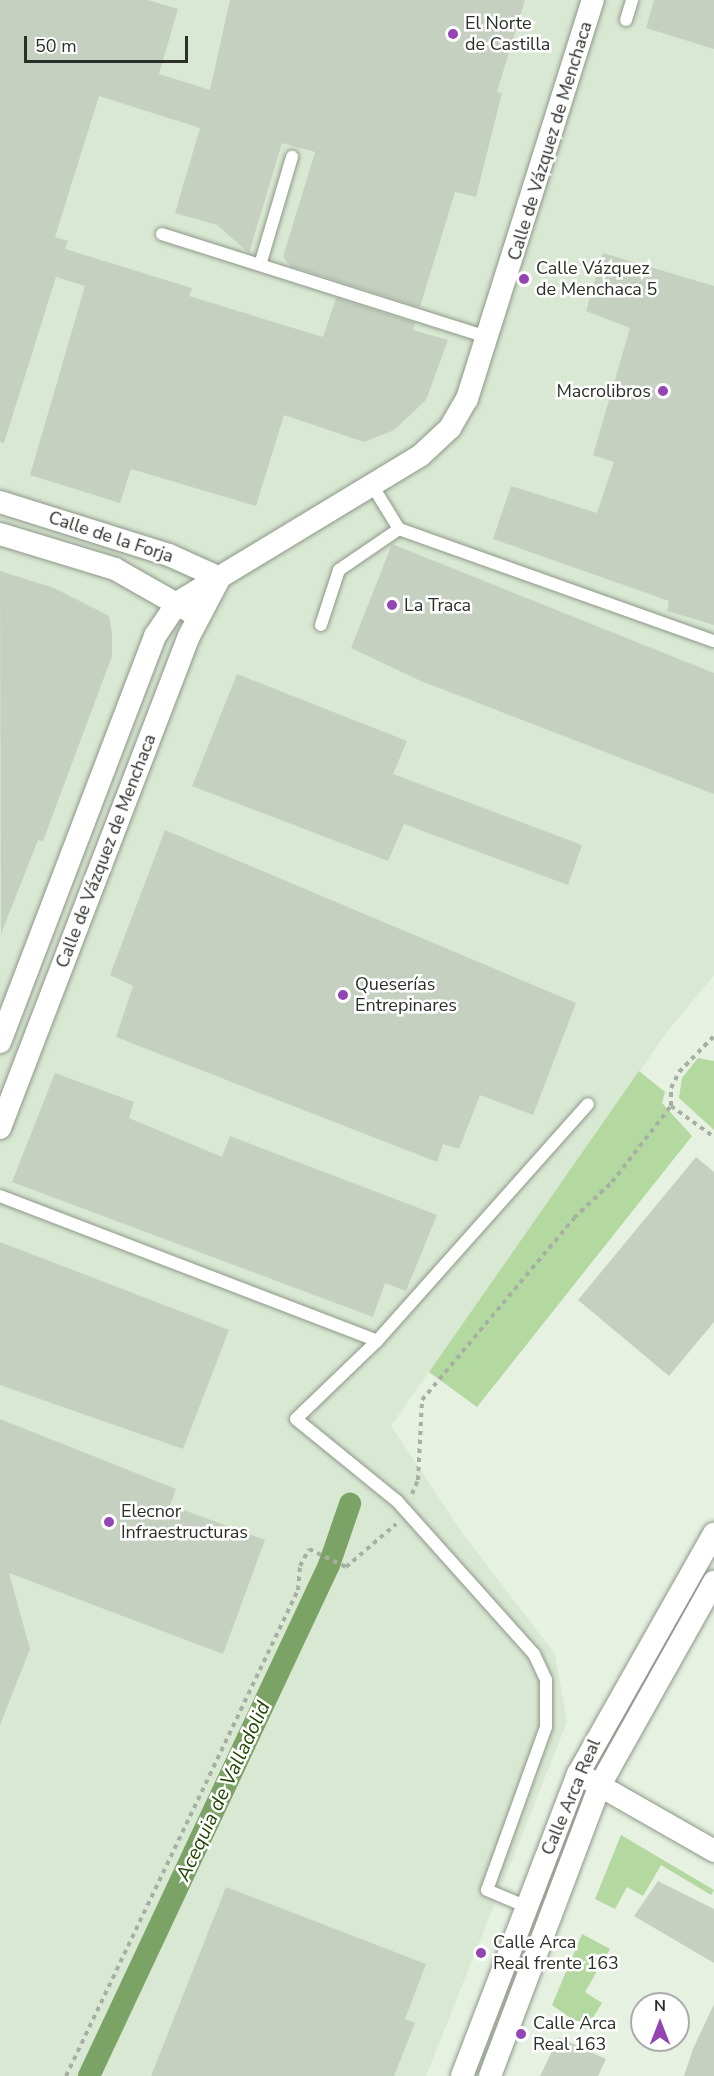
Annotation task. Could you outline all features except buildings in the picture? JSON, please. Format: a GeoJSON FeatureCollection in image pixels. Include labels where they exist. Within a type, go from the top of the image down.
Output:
{"type":"FeatureCollection","features":[{"type":"Feature","properties":{"kind":"street","name":"Calle de Vázquez de Menchaca"},"geometry":{"type":"LineString","coordinates":[[0,1042],[155,636],[177,603],[420,456],[450,428],[467,399],[489,338],[593,0]]}},
{"type":"Feature","properties":{"kind":"street","name":"Calle de la Forja"},"geometry":{"type":"LineString","coordinates":[[0,502],[169,555],[220,578]]}},
{"type":"Feature","properties":{"kind":"street","name":"Calle de la Forja"},"geometry":{"type":"LineString","coordinates":[[0,534],[115,569],[177,603],[198,618]]}},
{"type":"Feature","properties":{"kind":"street","name":"Calle de Vázquez de Menchaca"},"geometry":{"type":"LineString","coordinates":[[0,1128],[198,618],[220,578]]}},
{"type":"Feature","properties":{"kind":"street","name":"Calle Arca Real"},"geometry":{"type":"LineString","coordinates":[[462,2076],[578,1774],[714,1534]]}},
{"type":"Feature","properties":{"kind":"street","name":"Calle Arca Real"},"geometry":{"type":"LineString","coordinates":[[490,2076],[600,1785],[714,1582]]}},
{"type":"Feature","properties":{"kind":"street"},"geometry":{"type":"LineString","coordinates":[[578,1774],[714,1851]]}},
{"type":"Feature","properties":{"kind":"lane"},"geometry":{"type":"LineString","coordinates":[[626,20],[632,0]]}},
{"type":"Feature","properties":{"kind":"lane"},"geometry":{"type":"LineString","coordinates":[[260,265],[292,157]]}},
{"type":"Feature","properties":{"kind":"lane"},"geometry":{"type":"LineString","coordinates":[[162,234],[489,338]]}},
{"type":"Feature","properties":{"kind":"lane"},"geometry":{"type":"LineString","coordinates":[[372,485],[399,529],[714,640]]}},
{"type":"Feature","properties":{"kind":"lane"},"geometry":{"type":"LineString","coordinates":[[321,626],[339,570],[399,529]]}},
{"type":"Feature","properties":{"kind":"lane"},"geometry":{"type":"LineString","coordinates":[[527,1907],[487,1890],[546,1727],[546,1680],[534,1654],[405,1510],[296,1419],[377,1341],[588,1104]]}},
{"type":"Feature","properties":{"kind":"lane"},"geometry":{"type":"LineString","coordinates":[[0,1196],[377,1341]]}},
{"type":"Feature","properties":{"kind":"path"},"geometry":{"type":"LineString","coordinates":[[66,2076],[298,1590],[300,1566],[309,1549],[346,1568],[398,1523],[418,1480],[422,1400],[574,1218],[612,1182],[671,1106],[671,1088],[680,1072],[714,1036]]}},
{"type":"Feature","properties":{"kind":"path"},"geometry":{"type":"LineString","coordinates":[[671,1106],[714,1137]]}},
{"type":"Feature","properties":{"kind":"shaded area"},"geometry":{"type":"Polygon","coordinates":[[[0,0],[714,0],[714,975],[667,1032],[391,1426],[463,1534],[555,1654],[567,1722],[426,2076],[0,2076],[0,0]]]}},
{"type":"Feature","properties":{"kind":"green space"},"geometry":{"type":"Polygon","coordinates":[[[698,1058],[714,1061],[714,1130],[679,1098],[682,1078],[698,1058]]]}},
{"type":"Feature","properties":{"kind":"green space"},"geometry":{"type":"Polygon","coordinates":[[[639,1071],[665,1092],[662,1103],[692,1136],[477,1407],[429,1372],[639,1071]]]}},
{"type":"Feature","properties":{"kind":"green space"},"geometry":{"type":"Polygon","coordinates":[[[621,1835],[714,1890],[711,1895],[661,1865],[643,1896],[627,1887],[615,1909],[595,1899],[621,1835]]]}},
{"type":"Feature","properties":{"kind":"green space"},"geometry":{"type":"Polygon","coordinates":[[[582,1934],[610,1949],[585,1992],[602,2003],[586,2029],[552,2005],[582,1934]]]}},
{"type":"Feature","properties":{"kind":"waterway","name":"Acequia de Valladolid"},"geometry":{"type":"LineString","coordinates":[[89,2076],[329,1565],[350,1504]]}},
{"type":"Feature","properties":{"kind":"place","name":"El Norte de Castilla"},"geometry":{"type":"Point","coordinates":[453,34]}},
{"type":"Feature","properties":{"kind":"place","name":"Calle Vázquez de Menchaca 5"},"geometry":{"type":"Point","coordinates":[524,279]}},
{"type":"Feature","properties":{"kind":"place","name":"Macrolibros"},"geometry":{"type":"Point","coordinates":[663,391]}},
{"type":"Feature","properties":{"kind":"place","name":"La Traca"},"geometry":{"type":"Point","coordinates":[392,605]}},
{"type":"Feature","properties":{"kind":"place","name":"Queserías Entrepinares"},"geometry":{"type":"Point","coordinates":[343,995]}},
{"type":"Feature","properties":{"kind":"place","name":"Elecnor Infraestructuras"},"geometry":{"type":"Point","coordinates":[109,1522]}},
{"type":"Feature","properties":{"kind":"place","name":"Calle Arca Real frente 163"},"geometry":{"type":"Point","coordinates":[481,1953]}},
{"type":"Feature","properties":{"kind":"place","name":"Calle Arca Real 163"},"geometry":{"type":"Point","coordinates":[521,2034]}}]}
